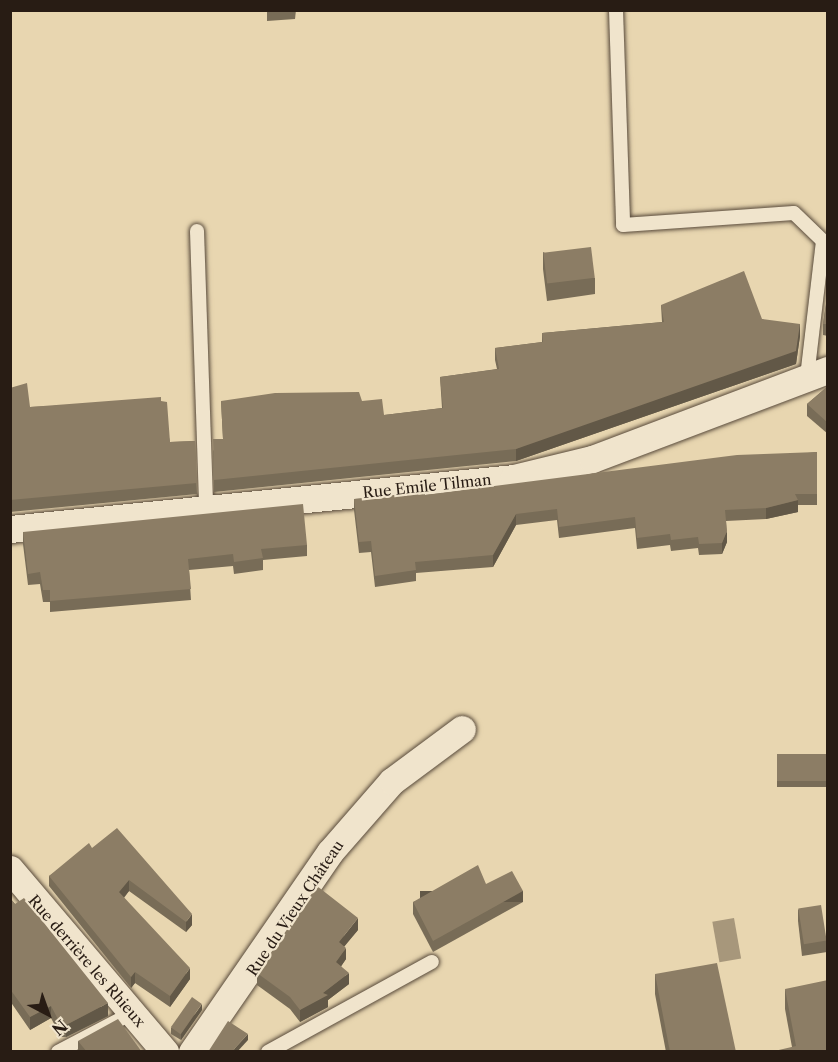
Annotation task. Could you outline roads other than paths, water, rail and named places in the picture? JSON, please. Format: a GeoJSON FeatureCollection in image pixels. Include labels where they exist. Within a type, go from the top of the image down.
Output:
{"type":"FeatureCollection","features":[{"type":"Feature","properties":{"kind":"street","name":"Rue Emile Tilman"},"geometry":{"type":"LineString","coordinates":[[10,529],[514,478],[592,459],[817,374]]}},
{"type":"Feature","properties":{"kind":"street","name":"Rue du Vieux Château"},"geometry":{"type":"LineString","coordinates":[[192,1052],[230,1002],[330,852],[392,781],[462,729]]}},
{"type":"Feature","properties":{"kind":"street","name":"Rue derrière les Rhieux"},"geometry":{"type":"LineString","coordinates":[[10,869],[165,1052]]}},
{"type":"Feature","properties":{"kind":"lane"},"geometry":{"type":"LineString","coordinates":[[616,10],[623,225],[794,213],[823,241],[817,374]]}},
{"type":"Feature","properties":{"kind":"lane"},"geometry":{"type":"LineString","coordinates":[[197,231],[206,508]]}},
{"type":"Feature","properties":{"kind":"lane"},"geometry":{"type":"LineString","coordinates":[[268,1052],[432,962]]}},
{"type":"Feature","properties":{"kind":"lane"},"geometry":{"type":"LineString","coordinates":[[58,1052],[132,1013]]}}]}
